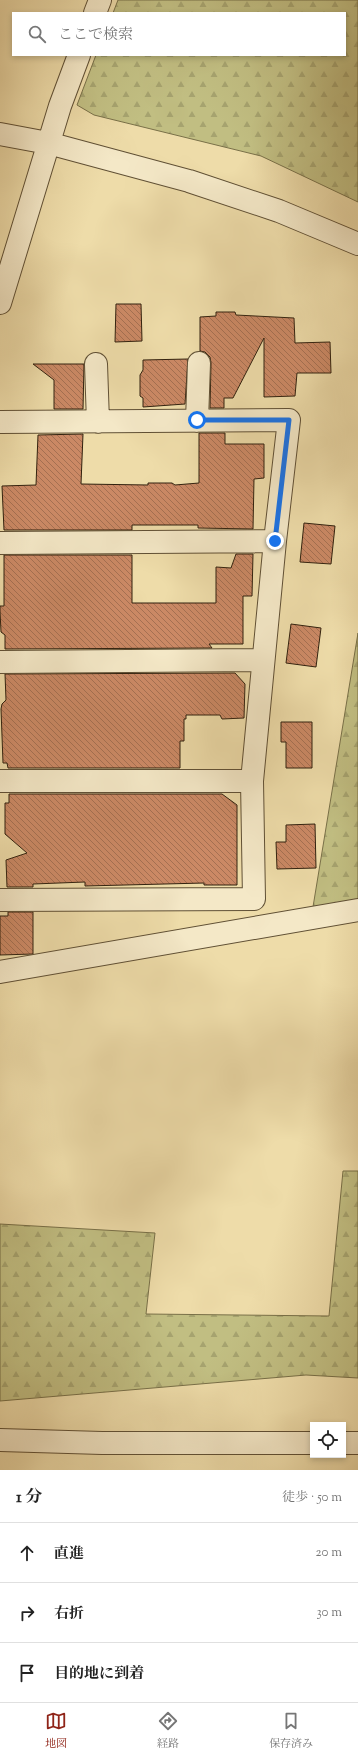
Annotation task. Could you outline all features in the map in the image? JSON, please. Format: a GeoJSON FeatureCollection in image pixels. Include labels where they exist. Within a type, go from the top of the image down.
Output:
{"type":"FeatureCollection","features":[{"type":"Feature","properties":{"kind":"street"},"geometry":{"type":"LineString","coordinates":[[95,12],[100,0]]}},
{"type":"Feature","properties":{"kind":"street"},"geometry":{"type":"LineString","coordinates":[[0,303],[48,143],[79,56]]}},
{"type":"Feature","properties":{"kind":"street"},"geometry":{"type":"LineString","coordinates":[[0,134],[48,143],[189,181],[279,211],[358,244]]}},
{"type":"Feature","properties":{"kind":"street"},"geometry":{"type":"LineString","coordinates":[[197,420],[199,363]]}},
{"type":"Feature","properties":{"kind":"street"},"geometry":{"type":"LineString","coordinates":[[96,364],[98,422]]}},
{"type":"Feature","properties":{"kind":"street"},"geometry":{"type":"LineString","coordinates":[[0,422],[289,420],[275,541],[252,781],[254,898],[0,900]]}},
{"type":"Feature","properties":{"kind":"street"},"geometry":{"type":"LineString","coordinates":[[0,543],[275,541]]}},
{"type":"Feature","properties":{"kind":"street"},"geometry":{"type":"LineString","coordinates":[[0,662],[263,660]]}},
{"type":"Feature","properties":{"kind":"street"},"geometry":{"type":"LineString","coordinates":[[0,781],[252,781]]}},
{"type":"Feature","properties":{"kind":"street"},"geometry":{"type":"LineString","coordinates":[[0,972],[358,910]]}},
{"type":"Feature","properties":{"kind":"street"},"geometry":{"type":"LineString","coordinates":[[0,1440],[102,1443],[310,1443]]}},
{"type":"Feature","properties":{"kind":"street"},"geometry":{"type":"LineString","coordinates":[[346,1443],[358,1443]]}},
{"type":"Feature","properties":{"kind":"green space"},"geometry":{"type":"Polygon","coordinates":[[[118,0],[358,0],[358,202],[261,156],[94,115],[77,105],[96,56],[346,56],[346,12],[113,12],[118,0]]]}},
{"type":"Feature","properties":{"kind":"green space"},"geometry":{"type":"Polygon","coordinates":[[[358,633],[358,905],[312,913],[358,633]]]}},
{"type":"Feature","properties":{"kind":"green space"},"geometry":{"type":"Polygon","coordinates":[[[343,1171],[358,1171],[358,1378],[306,1375],[0,1401],[0,1224],[155,1233],[146,1314],[329,1316],[343,1171]]]}},
{"type":"Feature","properties":{"kind":"building"},"geometry":{"type":"Polygon","coordinates":[[[116,304],[141,304],[142,341],[115,342],[116,304]]]}},
{"type":"Feature","properties":{"kind":"building"},"geometry":{"type":"Polygon","coordinates":[[[216,312],[235,312],[236,315],[294,318],[295,343],[330,342],[331,373],[297,373],[295,396],[264,397],[264,338],[233,398],[224,398],[224,408],[210,408],[211,363],[210,357],[205,352],[200,351],[200,317],[216,316],[216,312]]]}},
{"type":"Feature","properties":{"kind":"building"},"geometry":{"type":"Polygon","coordinates":[[[188,359],[185,404],[143,407],[143,398],[140,396],[140,375],[143,370],[143,360],[188,359]]]}},
{"type":"Feature","properties":{"kind":"building"},"geometry":{"type":"Polygon","coordinates":[[[33,364],[84,364],[83,409],[54,409],[54,380],[33,364]]]}},
{"type":"Feature","properties":{"kind":"building"},"geometry":{"type":"Polygon","coordinates":[[[199,433],[225,433],[225,444],[264,444],[264,478],[254,479],[253,529],[198,528],[198,525],[132,525],[132,530],[4,530],[2,486],[36,485],[38,435],[83,434],[81,484],[148,485],[148,483],[172,483],[175,485],[199,483],[199,433]]]}},
{"type":"Feature","properties":{"kind":"building"},"geometry":{"type":"Polygon","coordinates":[[[304,523],[335,526],[331,564],[300,562],[304,523]]]}},
{"type":"Feature","properties":{"kind":"building"},"geometry":{"type":"Polygon","coordinates":[[[236,554],[253,554],[252,596],[243,596],[243,644],[209,644],[212,648],[5,649],[5,635],[1,632],[0,611],[0,606],[4,606],[4,555],[132,555],[132,603],[216,603],[216,567],[231,568],[236,554]]]}},
{"type":"Feature","properties":{"kind":"building"},"geometry":{"type":"Polygon","coordinates":[[[291,624],[321,628],[316,667],[286,663],[291,624]]]}},
{"type":"Feature","properties":{"kind":"building"},"geometry":{"type":"Polygon","coordinates":[[[235,673],[245,684],[244,718],[222,719],[220,715],[186,715],[186,719],[184,719],[184,741],[180,741],[180,768],[8,768],[7,763],[3,763],[1,709],[2,704],[6,700],[5,674],[235,673]]]}},
{"type":"Feature","properties":{"kind":"building"},"geometry":{"type":"Polygon","coordinates":[[[281,722],[312,722],[312,768],[286,768],[286,742],[281,742],[281,722]]]}},
{"type":"Feature","properties":{"kind":"building"},"geometry":{"type":"Polygon","coordinates":[[[9,794],[222,794],[237,805],[237,885],[204,885],[204,883],[85,886],[85,882],[33,884],[33,887],[7,887],[6,860],[27,853],[5,834],[5,803],[9,803],[9,794]]]}},
{"type":"Feature","properties":{"kind":"building"},"geometry":{"type":"Polygon","coordinates":[[[315,824],[316,868],[277,869],[276,842],[286,842],[286,825],[315,824]]]}},
{"type":"Feature","properties":{"kind":"building"},"geometry":{"type":"Polygon","coordinates":[[[8,912],[33,912],[33,954],[0,955],[0,916],[8,916],[8,912]]]}},
{"type":"Feature","properties":{"kind":"route"},"geometry":{"type":"LineString","coordinates":[[197,420],[289,420],[275,541]]}}]}
